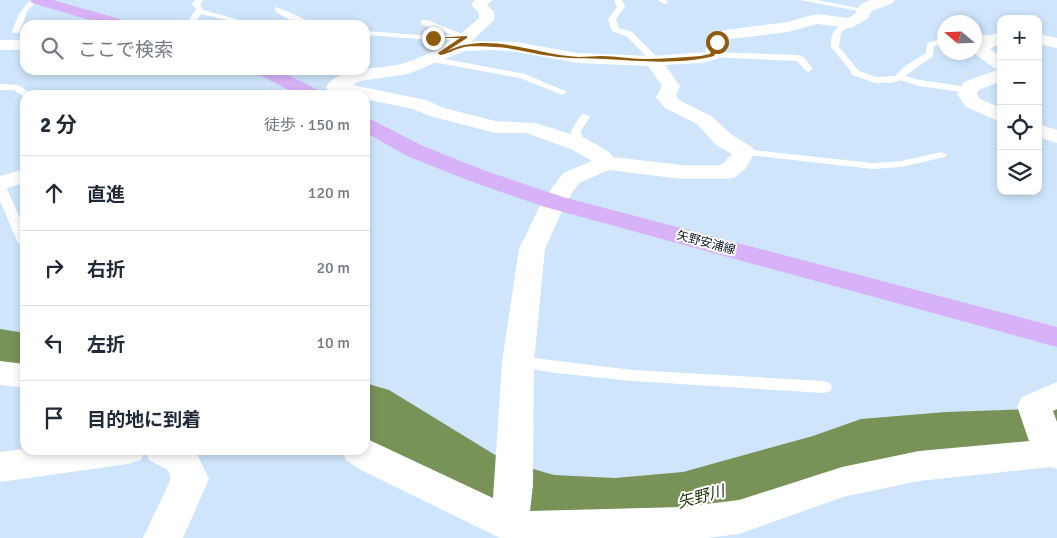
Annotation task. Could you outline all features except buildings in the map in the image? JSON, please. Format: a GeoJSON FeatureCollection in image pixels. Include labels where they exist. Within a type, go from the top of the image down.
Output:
{"type":"FeatureCollection","features":[{"type":"Feature","properties":{"kind":"main road"},"geometry":{"type":"LineString","coordinates":[[35,0],[106,20]]}},
{"type":"Feature","properties":{"kind":"main road"},"geometry":{"type":"LineString","coordinates":[[274,75],[303,90]]}},
{"type":"Feature","properties":{"kind":"main road","name":"矢野安浦線"},"geometry":{"type":"LineString","coordinates":[[370,127],[415,152],[474,175],[554,202],[1057,337]]}},
{"type":"Feature","properties":{"kind":"street"},"geometry":{"type":"LineString","coordinates":[[435,56],[448,53],[461,46],[493,46],[516,47],[578,58],[654,61],[701,58],[712,55],[717,42],[725,35],[788,26],[817,19],[851,23],[862,16],[864,10],[875,2],[887,0]]}},
{"type":"Feature","properties":{"kind":"street"},"geometry":{"type":"LineString","coordinates":[[370,74],[380,74],[404,69],[435,56],[466,37],[487,19],[486,12],[476,2]]}},
{"type":"Feature","properties":{"kind":"street"},"geometry":{"type":"LineString","coordinates":[[0,45],[20,38]]}},
{"type":"Feature","properties":{"kind":"street"},"geometry":{"type":"LineString","coordinates":[[997,38],[980,46],[980,50],[997,63]]}},
{"type":"Feature","properties":{"kind":"street"},"geometry":{"type":"LineString","coordinates":[[1042,40],[1057,43]]}},
{"type":"Feature","properties":{"kind":"street"},"geometry":{"type":"LineString","coordinates":[[370,97],[419,104],[437,112],[496,127],[528,127],[579,144],[606,162],[682,172],[727,172],[738,163],[744,152],[724,140],[712,127],[696,115],[672,104],[666,97],[671,86],[654,61]]}},
{"type":"Feature","properties":{"kind":"street"},"geometry":{"type":"LineString","coordinates":[[330,90],[349,75]]}},
{"type":"Feature","properties":{"kind":"street"},"geometry":{"type":"LineString","coordinates":[[997,76],[971,86],[967,90],[968,98],[973,103],[997,114]]}},
{"type":"Feature","properties":{"kind":"street"},"geometry":{"type":"LineString","coordinates":[[1042,131],[1057,137]]}},
{"type":"Feature","properties":{"kind":"street"},"geometry":{"type":"LineString","coordinates":[[521,519],[518,362],[532,248],[554,202],[571,178],[606,162]]}},
{"type":"Feature","properties":{"kind":"street"},"geometry":{"type":"LineString","coordinates":[[0,183],[20,177]]}},
{"type":"Feature","properties":{"kind":"street"},"geometry":{"type":"LineString","coordinates":[[0,373],[20,375]]}},
{"type":"Feature","properties":{"kind":"street"},"geometry":{"type":"LineString","coordinates":[[366,455],[521,519],[682,524],[739,518],[794,497],[852,480],[919,466],[1050,433]]}},
{"type":"Feature","properties":{"kind":"street"},"geometry":{"type":"LineString","coordinates":[[0,467],[90,455]]}},
{"type":"Feature","properties":{"kind":"street"},"geometry":{"type":"LineString","coordinates":[[163,538],[190,478],[183,461],[172,455]]}},
{"type":"Feature","properties":{"kind":"lane"},"geometry":{"type":"LineString","coordinates":[[21,20],[21,14],[28,4],[35,0]]}},
{"type":"Feature","properties":{"kind":"lane"},"geometry":{"type":"LineString","coordinates":[[195,20],[200,9],[196,4],[199,0]]}},
{"type":"Feature","properties":{"kind":"lane"},"geometry":{"type":"LineString","coordinates":[[618,0],[621,7],[612,19],[615,29],[629,34],[654,61]]}},
{"type":"Feature","properties":{"kind":"lane"},"geometry":{"type":"LineString","coordinates":[[804,0],[864,10]]}},
{"type":"Feature","properties":{"kind":"lane"},"geometry":{"type":"LineString","coordinates":[[278,9],[299,20]]}},
{"type":"Feature","properties":{"kind":"lane"},"geometry":{"type":"LineString","coordinates":[[199,12],[208,12],[236,20]]}},
{"type":"Feature","properties":{"kind":"lane"},"geometry":{"type":"LineString","coordinates":[[424,22],[466,37]]}},
{"type":"Feature","properties":{"kind":"lane"},"geometry":{"type":"LineString","coordinates":[[851,23],[840,28],[834,41],[835,47],[854,69],[855,73],[884,81],[900,77],[919,83],[967,90]]}},
{"type":"Feature","properties":{"kind":"lane"},"geometry":{"type":"LineString","coordinates":[[370,33],[426,38],[466,37]]}},
{"type":"Feature","properties":{"kind":"lane"},"geometry":{"type":"LineString","coordinates":[[982,36],[997,37]]}},
{"type":"Feature","properties":{"kind":"lane"},"geometry":{"type":"LineString","coordinates":[[900,77],[908,68],[930,54],[930,45],[937,42]]}},
{"type":"Feature","properties":{"kind":"lane"},"geometry":{"type":"LineString","coordinates":[[712,55],[797,58],[801,59],[809,69]]}},
{"type":"Feature","properties":{"kind":"lane"},"geometry":{"type":"LineString","coordinates":[[435,56],[522,76],[562,92]]}},
{"type":"Feature","properties":{"kind":"lane"},"geometry":{"type":"LineString","coordinates":[[0,87],[15,87],[20,90]]}},
{"type":"Feature","properties":{"kind":"lane"},"geometry":{"type":"LineString","coordinates":[[579,144],[576,131],[585,117]]}},
{"type":"Feature","properties":{"kind":"lane"},"geometry":{"type":"LineString","coordinates":[[744,152],[873,166],[901,164],[941,155]]}},
{"type":"Feature","properties":{"kind":"lane"},"geometry":{"type":"LineString","coordinates":[[0,187],[20,232]]}},
{"type":"Feature","properties":{"kind":"lane"},"geometry":{"type":"LineString","coordinates":[[518,362],[549,367],[702,381],[824,387]]}},
{"type":"Feature","properties":{"kind":"waterway","name":"矢野川"},"geometry":{"type":"LineString","coordinates":[[0,350],[20,353]]}},
{"type":"Feature","properties":{"kind":"waterway"},"geometry":{"type":"LineString","coordinates":[[1057,403],[1052,405],[1057,427]]}},
{"type":"Feature","properties":{"kind":"waterway","name":"矢野川"},"geometry":{"type":"LineString","coordinates":[[370,411],[484,486],[554,507],[615,511],[683,504],[822,462],[861,447],[946,439],[1057,435]]}},
{"type":"Feature","properties":{"kind":"route"},"geometry":{"type":"LineString","coordinates":[[433,38],[466,37],[440,54],[448,53],[461,46],[493,46],[516,47],[578,58],[632,61],[701,58],[712,55],[717,42]]}}]}
